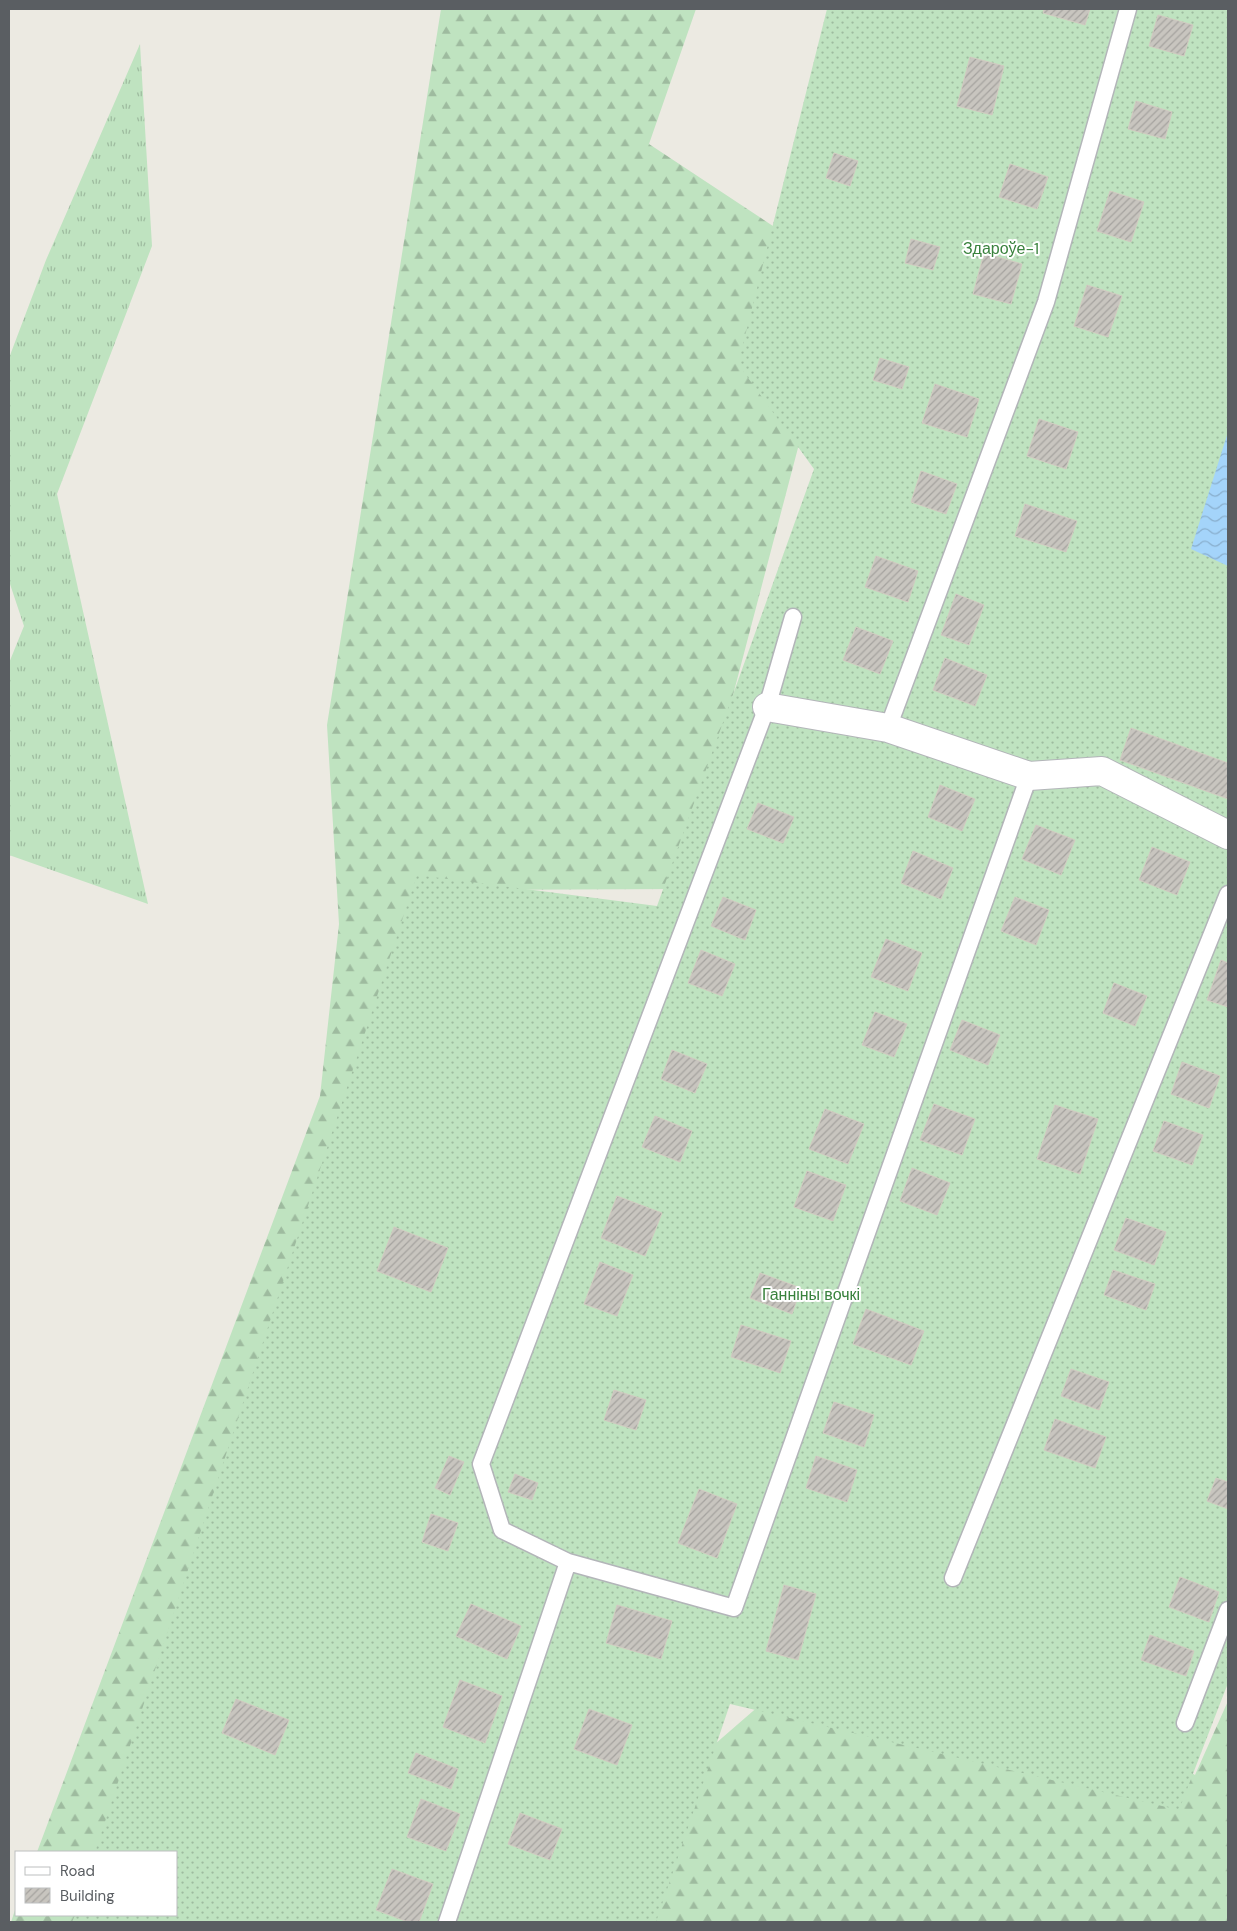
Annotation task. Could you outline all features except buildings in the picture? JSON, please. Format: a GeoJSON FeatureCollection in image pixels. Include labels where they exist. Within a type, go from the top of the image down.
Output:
{"type":"FeatureCollection","features":[{"type":"Feature","properties":{"kind":"street"},"geometry":{"type":"LineString","coordinates":[[767,707],[888,728],[1029,776],[1102,771],[1228,835]]}},
{"type":"Feature","properties":{"kind":"lane"},"geometry":{"type":"LineString","coordinates":[[888,728],[1046,302],[1128,9]]}},
{"type":"Feature","properties":{"kind":"lane"},"geometry":{"type":"LineString","coordinates":[[793,617],[767,707],[481,1464],[502,1530],[568,1562],[734,1608],[1029,776]]}},
{"type":"Feature","properties":{"kind":"lane"},"geometry":{"type":"LineString","coordinates":[[952,1578],[1228,894]]}},
{"type":"Feature","properties":{"kind":"lane"},"geometry":{"type":"LineString","coordinates":[[447,1922],[568,1562]]}},
{"type":"Feature","properties":{"kind":"lane"},"geometry":{"type":"LineString","coordinates":[[1185,1723],[1228,1610]]}},
{"type":"Feature","properties":{"kind":"green space"},"geometry":{"type":"Polygon","coordinates":[[[441,9],[696,9],[649,144],[844,273],[682,889],[444,890],[114,1851],[37,1851],[320,1096],[339,924],[327,725],[441,9]]]}},
{"type":"Feature","properties":{"kind":"green space","name":"Ганніны вочкі"},"geometry":{"type":"Polygon","coordinates":[[[827,9],[1228,9],[1228,1683],[1179,1810],[730,1704],[656,1922],[72,1922],[75,1916],[178,1916],[178,1851],[95,1851],[417,875],[657,906],[814,469],[738,364],[827,9]]]}},
{"type":"Feature","properties":{"kind":"green space"},"geometry":{"type":"Polygon","coordinates":[[[140,44],[152,246],[57,494],[148,904],[9,855],[9,663],[24,626],[9,581],[9,358],[46,260],[140,44]]]}},
{"type":"Feature","properties":{"kind":"green space"},"geometry":{"type":"Polygon","coordinates":[[[1042,1676],[1195,1775],[1228,1701],[1228,1922],[655,1922],[715,1744],[791,1678],[1042,1676]]]}},
{"type":"Feature","properties":{"kind":"green space"},"geometry":{"type":"Polygon","coordinates":[[[15,1910],[15,1916],[94,1916],[92,1922],[11,1922],[15,1910]]]}},
{"type":"Feature","properties":{"kind":"water"},"geometry":{"type":"Polygon","coordinates":[[[1228,432],[1228,566],[1191,549],[1228,432]]]}},
{"type":"Feature","properties":{"kind":"park label","name":"Здароўе-1"},"geometry":{"type":"Point","coordinates":[1001,248]}}]}
